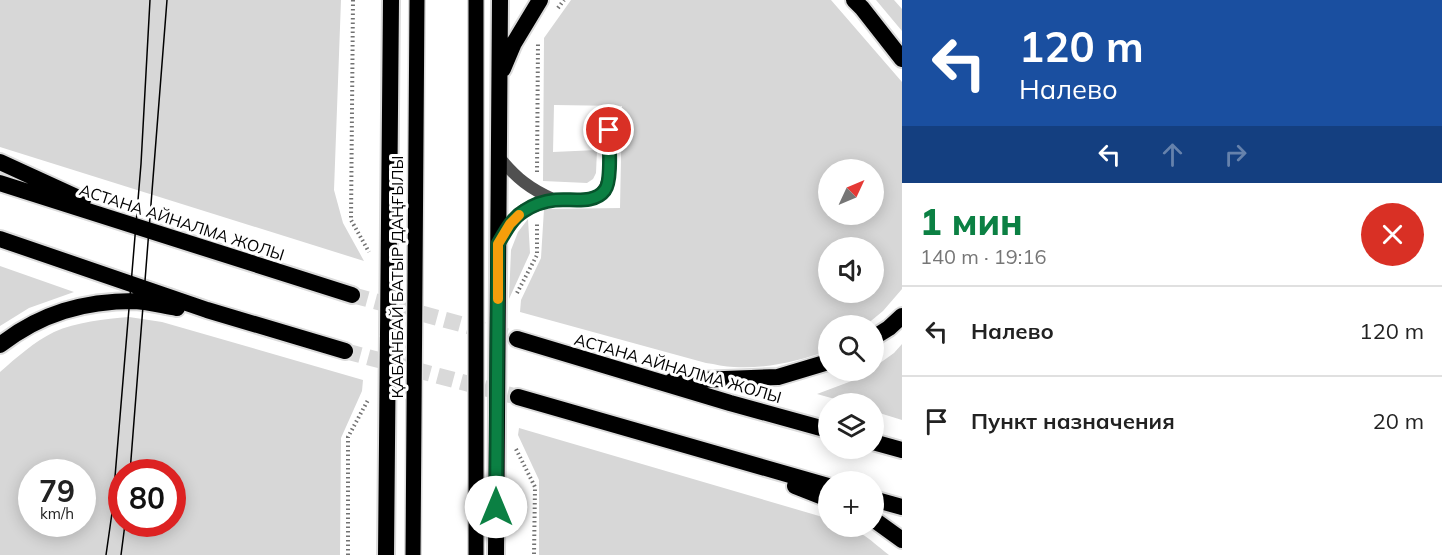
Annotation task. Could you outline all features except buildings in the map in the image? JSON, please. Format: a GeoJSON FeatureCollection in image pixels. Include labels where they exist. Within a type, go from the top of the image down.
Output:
{"type":"FeatureCollection","features":[{"type":"Feature","properties":{"kind":"highway"},"geometry":{"type":"LineString","coordinates":[[386,555],[391,0]]}},
{"type":"Feature","properties":{"kind":"highway"},"geometry":{"type":"LineString","coordinates":[[496,555],[500,0]]}},
{"type":"Feature","properties":{"kind":"highway"},"geometry":{"type":"LineString","coordinates":[[499,79],[514,43],[540,0]]}},
{"type":"Feature","properties":{"kind":"highway"},"geometry":{"type":"LineString","coordinates":[[854,0],[902,59]]}},
{"type":"Feature","properties":{"kind":"highway"},"geometry":{"type":"LineString","coordinates":[[0,162],[143,229]]}},
{"type":"Feature","properties":{"kind":"highway","name":"АСТАНА АЙНАЛМА ЖОЛЫ"},"geometry":{"type":"LineString","coordinates":[[0,183],[352,295]]}},
{"type":"Feature","properties":{"kind":"highway"},"geometry":{"type":"LineString","coordinates":[[0,239],[230,316],[345,351]]}},
{"type":"Feature","properties":{"kind":"highway"},"geometry":{"type":"LineString","coordinates":[[0,345],[14,334],[57,312],[93,303],[138,301],[230,316]]}},
{"type":"Feature","properties":{"kind":"highway"},"geometry":{"type":"LineString","coordinates":[[884,331],[902,316]]}},
{"type":"Feature","properties":{"kind":"highway","name":"АСТАНА АЙНАЛМА ЖОЛЫ"},"geometry":{"type":"LineString","coordinates":[[517,339],[818,427]]}},
{"type":"Feature","properties":{"kind":"highway"},"geometry":{"type":"LineString","coordinates":[[656,381],[778,377],[818,365]]}},
{"type":"Feature","properties":{"kind":"highway"},"geometry":{"type":"LineString","coordinates":[[518,397],[818,483]]}},
{"type":"Feature","properties":{"kind":"highway"},"geometry":{"type":"LineString","coordinates":[[884,445],[902,450]]}},
{"type":"Feature","properties":{"kind":"highway"},"geometry":{"type":"LineString","coordinates":[[716,454],[818,496]]}},
{"type":"Feature","properties":{"kind":"highway"},"geometry":{"type":"LineString","coordinates":[[884,502],[902,507]]}},
{"type":"Feature","properties":{"kind":"highway"},"geometry":{"type":"LineString","coordinates":[[884,527],[902,540]]}},
{"type":"Feature","properties":{"kind":"main road","name":"ҚАБАНБАЙ БАТЫР ДАҢҒЫЛЫ"},"geometry":{"type":"LineString","coordinates":[[413,555],[417,0]]}},
{"type":"Feature","properties":{"kind":"main road"},"geometry":{"type":"LineString","coordinates":[[476,0],[476,555]]}},
{"type":"Feature","properties":{"kind":"lane"},"geometry":{"type":"LineString","coordinates":[[499,157],[537,198],[587,200],[598,196],[605,190],[609,181],[609,130]]}},
{"type":"Feature","properties":{"kind":"lane"},"geometry":{"type":"LineString","coordinates":[[498,244],[510,224],[537,198]]}},
{"type":"Feature","properties":{"kind":"path"},"geometry":{"type":"LineString","coordinates":[[557,9],[564,0]]}},
{"type":"Feature","properties":{"kind":"path"},"geometry":{"type":"LineString","coordinates":[[514,300],[537,255],[538,36]]}},
{"type":"Feature","properties":{"kind":"path"},"geometry":{"type":"LineString","coordinates":[[515,447],[535,488],[534,555]]}},
{"type":"Feature","properties":{"kind":"shaded area"},"geometry":{"type":"Polygon","coordinates":[[[0,0],[341,0],[334,190],[343,223],[364,261],[0,147],[0,0]]]}},
{"type":"Feature","properties":{"kind":"shaded area"},"geometry":{"type":"Polygon","coordinates":[[[571,0],[831,0],[902,82],[902,289],[878,315],[818,315],[818,354],[758,367],[731,367],[706,363],[520,312],[521,300],[541,258],[544,209],[620,208],[622,106],[554,105],[553,152],[597,150],[596,173],[587,183],[543,181],[544,38],[571,0]]]}},
{"type":"Feature","properties":{"kind":"shaded area"},"geometry":{"type":"Polygon","coordinates":[[[876,0],[894,0],[902,9],[902,31],[876,0]]]}},
{"type":"Feature","properties":{"kind":"shaded area"},"geometry":{"type":"Polygon","coordinates":[[[528,219],[530,253],[509,299],[511,250],[518,232],[528,219]]]}},
{"type":"Feature","properties":{"kind":"shaded area"},"geometry":{"type":"Polygon","coordinates":[[[0,266],[74,292],[29,308],[0,326],[0,266]]]}},
{"type":"Feature","properties":{"kind":"shaded area"},"geometry":{"type":"Polygon","coordinates":[[[129,317],[162,322],[363,380],[362,391],[341,438],[340,555],[0,555],[0,372],[19,355],[54,332],[81,323],[129,317]]]}},
{"type":"Feature","properties":{"kind":"shaded area"},"geometry":{"type":"Polygon","coordinates":[[[902,344],[902,420],[884,414],[884,393],[820,393],[852,381],[884,381],[884,360],[902,344]]]}},
{"type":"Feature","properties":{"kind":"shaded area"},"geometry":{"type":"Polygon","coordinates":[[[519,428],[818,516],[818,537],[866,537],[889,555],[539,555],[539,480],[518,435],[519,428]]]}},
{"type":"Feature","properties":{"kind":"tunnel"},"geometry":{"type":"LineString","coordinates":[[352,295],[517,339]]}},
{"type":"Feature","properties":{"kind":"tunnel"},"geometry":{"type":"LineString","coordinates":[[345,351],[518,397]]}},
{"type":"Feature","properties":{"kind":"tram line"},"geometry":{"type":"LineString","coordinates":[[106,555],[112,513],[141,164],[150,0]]}},
{"type":"Feature","properties":{"kind":"tram line"},"geometry":{"type":"LineString","coordinates":[[131,459],[167,0]]}},
{"type":"Feature","properties":{"kind":"tram line"},"geometry":{"type":"LineString","coordinates":[[121,555],[123,537]]}},
{"type":"Feature","properties":{"kind":"slow traffic"},"geometry":{"type":"LineString","coordinates":[[498,299],[498,244],[510,224],[519,215]]}},
{"type":"Feature","properties":{"kind":"route"},"geometry":{"type":"LineString","coordinates":[[496,507],[498,244],[510,224],[523,211],[555,200],[587,200],[598,196],[605,190],[609,181],[609,130]]}}]}
